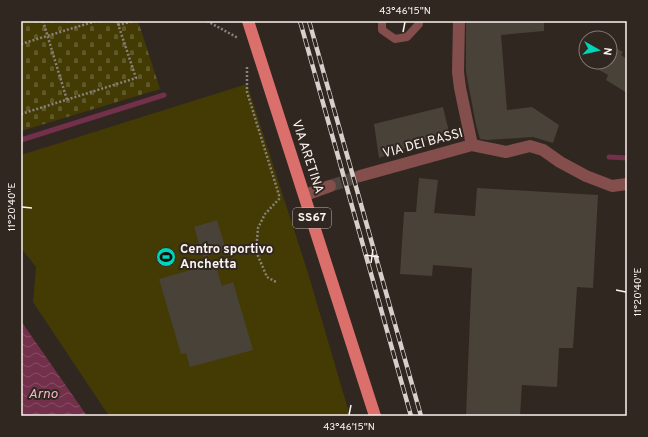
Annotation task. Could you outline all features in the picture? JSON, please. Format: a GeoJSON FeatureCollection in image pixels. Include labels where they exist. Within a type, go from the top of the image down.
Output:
{"type":"FeatureCollection","features":[{"type":"Feature","properties":{"kind":"main road","name":"VIA ARETINA"},"geometry":{"type":"LineString","coordinates":[[248,21],[375,416]]}},
{"type":"Feature","properties":{"kind":"street"},"geometry":{"type":"LineString","coordinates":[[459,21],[458,72],[472,145]]}},
{"type":"Feature","properties":{"kind":"street","name":"VIA DEI BASSI"},"geometry":{"type":"LineString","coordinates":[[360,176],[472,145],[506,152],[530,146],[543,150],[560,162],[586,176],[612,186],[627,184]]}},
{"type":"Feature","properties":{"kind":"street"},"geometry":{"type":"LineString","coordinates":[[305,195],[330,186]]}},
{"type":"Feature","properties":{"kind":"lane"},"geometry":{"type":"LineString","coordinates":[[382,21],[382,30],[395,39],[407,37],[419,24],[419,21]]}},
{"type":"Feature","properties":{"kind":"path"},"geometry":{"type":"LineString","coordinates":[[43,21],[67,100]]}},
{"type":"Feature","properties":{"kind":"path"},"geometry":{"type":"LineString","coordinates":[[21,44],[96,21]]}},
{"type":"Feature","properties":{"kind":"path"},"geometry":{"type":"LineString","coordinates":[[21,114],[136,78],[118,23],[130,21]]}},
{"type":"Feature","properties":{"kind":"path"},"geometry":{"type":"LineString","coordinates":[[207,21],[241,40],[239,34]]}},
{"type":"Feature","properties":{"kind":"path"},"geometry":{"type":"LineString","coordinates":[[247,64],[247,92],[279,195],[279,199],[265,214],[258,228],[257,240],[258,256],[267,278],[276,282]]}},
{"type":"Feature","properties":{"kind":"green space"},"geometry":{"type":"Polygon","coordinates":[[[21,21],[138,21],[160,89],[21,131],[21,21]]]}},
{"type":"Feature","properties":{"kind":"green space","name":"Centro sportivo Anchetta"},"geometry":{"type":"Polygon","coordinates":[[[247,84],[308,273],[350,416],[109,416],[33,302],[36,267],[21,248],[21,155],[247,84]]]}},
{"type":"Feature","properties":{"kind":"water","name":"Arno"},"geometry":{"type":"Polygon","coordinates":[[[21,321],[87,416],[21,416],[21,321]]]}},
{"type":"Feature","properties":{"kind":"building"},"geometry":{"type":"Polygon","coordinates":[[[466,21],[544,21],[544,31],[501,35],[507,110],[532,107],[559,125],[553,143],[533,137],[487,140],[480,139],[466,72],[466,21]]]}},
{"type":"Feature","properties":{"kind":"building"},"geometry":{"type":"Polygon","coordinates":[[[618,49],[623,52],[621,55],[627,59],[627,93],[606,80],[608,75],[599,70],[618,70],[618,49]]]}},
{"type":"Feature","properties":{"kind":"building"},"geometry":{"type":"Polygon","coordinates":[[[443,107],[449,132],[379,158],[374,124],[443,107]]]}},
{"type":"Feature","properties":{"kind":"building"},"geometry":{"type":"Polygon","coordinates":[[[419,178],[438,180],[434,213],[475,216],[477,188],[598,195],[593,288],[577,287],[573,348],[559,348],[557,387],[522,385],[520,416],[466,416],[472,268],[433,265],[432,276],[400,274],[404,212],[416,212],[419,178]]]}},
{"type":"Feature","properties":{"kind":"building"},"geometry":{"type":"Polygon","coordinates":[[[217,220],[226,250],[203,257],[194,227],[217,220]]]}},
{"type":"Feature","properties":{"kind":"building"},"geometry":{"type":"Polygon","coordinates":[[[215,263],[222,286],[233,282],[253,350],[190,367],[186,353],[181,354],[159,279],[215,263]]]}},
{"type":"Feature","properties":{"kind":"waterway"},"geometry":{"type":"LineString","coordinates":[[21,140],[164,95]]}},
{"type":"Feature","properties":{"kind":"waterway"},"geometry":{"type":"LineString","coordinates":[[609,157],[627,158]]}},
{"type":"Feature","properties":{"kind":"tunnel"},"geometry":{"type":"LineString","coordinates":[[330,186],[360,176]]}},
{"type":"Feature","properties":{"kind":"railway"},"geometry":{"type":"LineString","coordinates":[[300,21],[411,416]]}},
{"type":"Feature","properties":{"kind":"railway"},"geometry":{"type":"LineString","coordinates":[[309,21],[421,416]]}},
{"type":"Feature","properties":{"kind":"place","name":"Centro sportivo Anchetta"},"geometry":{"type":"Point","coordinates":[166,257]}}]}
